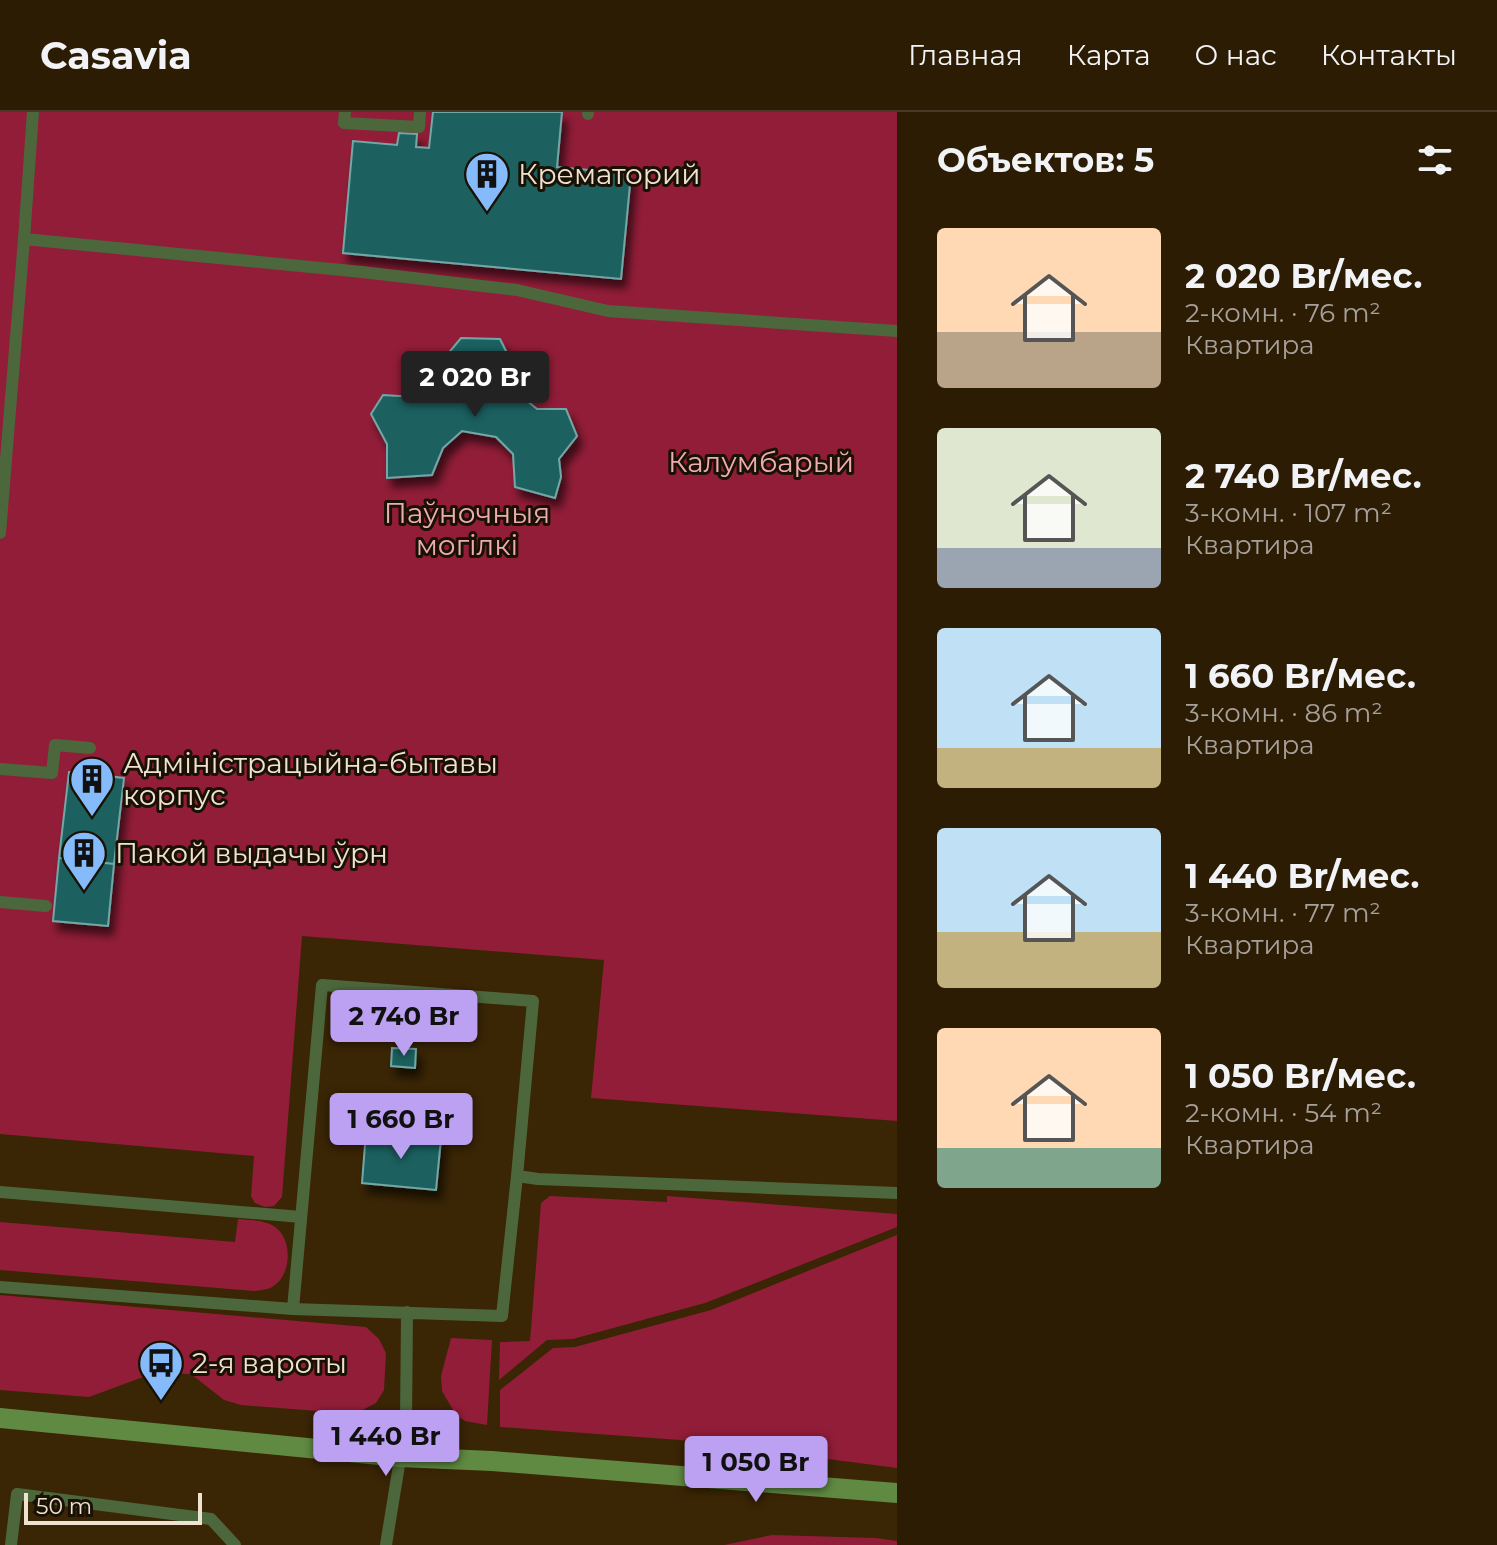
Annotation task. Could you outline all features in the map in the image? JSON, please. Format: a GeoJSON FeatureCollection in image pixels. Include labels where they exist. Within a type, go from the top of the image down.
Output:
{"type":"FeatureCollection","features":[{"type":"Feature","properties":{"kind":"main road"},"geometry":{"type":"LineString","coordinates":[[0,1418],[400,1457],[492,1461],[897,1493]]}},
{"type":"Feature","properties":{"kind":"lane"},"geometry":{"type":"LineString","coordinates":[[0,533],[33,112]]}},
{"type":"Feature","properties":{"kind":"lane"},"geometry":{"type":"LineString","coordinates":[[345,112],[344,123],[419,127],[420,112]]}},
{"type":"Feature","properties":{"kind":"lane"},"geometry":{"type":"LineString","coordinates":[[24,239],[517,290],[608,311],[897,331]]}},
{"type":"Feature","properties":{"kind":"lane"},"geometry":{"type":"LineString","coordinates":[[0,769],[52,773],[55,745],[90,748]]}},
{"type":"Feature","properties":{"kind":"lane"},"geometry":{"type":"LineString","coordinates":[[0,902],[46,906]]}},
{"type":"Feature","properties":{"kind":"lane"},"geometry":{"type":"LineString","coordinates":[[0,1287],[293,1309],[502,1316],[533,1001],[322,985],[293,1309]]}},
{"type":"Feature","properties":{"kind":"lane"},"geometry":{"type":"LineString","coordinates":[[517,1176],[897,1193]]}},
{"type":"Feature","properties":{"kind":"lane"},"geometry":{"type":"LineString","coordinates":[[0,1192],[301,1217]]}},
{"type":"Feature","properties":{"kind":"lane"},"geometry":{"type":"LineString","coordinates":[[386,1545],[406,1422],[407,1312]]}},
{"type":"Feature","properties":{"kind":"lane"},"geometry":{"type":"LineString","coordinates":[[11,1545],[17,1494],[211,1519],[235,1545]]}},
{"type":"Feature","properties":{"kind":"green space","name":"Паўночныя могілкі"},"geometry":{"type":"Polygon","coordinates":[[[0,112],[897,112],[897,1121],[591,1098],[604,960],[302,936],[282,1197],[274,1206],[255,1203],[251,1196],[254,1156],[0,1134],[0,112]]]}},
{"type":"Feature","properties":{"kind":"green space"},"geometry":{"type":"Polygon","coordinates":[[[550,1196],[667,1202],[667,1196],[897,1214],[897,1227],[705,1303],[573,1339],[547,1340],[499,1380],[500,1342],[530,1341],[541,1203],[550,1196]]]}},
{"type":"Feature","properties":{"kind":"green space"},"geometry":{"type":"Polygon","coordinates":[[[238,1219],[271,1225],[285,1240],[286,1266],[279,1282],[270,1288],[254,1291],[0,1270],[0,1222],[235,1242],[238,1219]]]}},
{"type":"Feature","properties":{"kind":"green space"},"geometry":{"type":"Polygon","coordinates":[[[897,1235],[897,1468],[680,1440],[500,1427],[500,1390],[553,1348],[575,1347],[711,1310],[897,1235]]]}},
{"type":"Feature","properties":{"kind":"green space"},"geometry":{"type":"Polygon","coordinates":[[[0,1295],[366,1327],[379,1339],[386,1353],[384,1390],[376,1403],[355,1414],[241,1405],[224,1400],[191,1374],[154,1373],[89,1397],[0,1390],[0,1295]]]}},
{"type":"Feature","properties":{"kind":"green space"},"geometry":{"type":"Polygon","coordinates":[[[451,1338],[492,1340],[487,1425],[465,1421],[456,1415],[442,1391],[441,1376],[451,1338]]]}},
{"type":"Feature","properties":{"kind":"green space"},"geometry":{"type":"Polygon","coordinates":[[[772,1535],[876,1538],[897,1541],[897,1545],[724,1545],[772,1535]]]}},
{"type":"Feature","properties":{"kind":"building","name":"Крематорий"},"geometry":{"type":"Polygon","coordinates":[[[433,112],[562,112],[557,167],[631,174],[621,279],[343,253],[353,141],[397,145],[399,133],[417,134],[416,147],[429,148],[433,112]]]}},
{"type":"Feature","properties":{"kind":"building"},"geometry":{"type":"Polygon","coordinates":[[[461,338],[500,339],[517,373],[510,387],[537,409],[566,409],[577,436],[559,459],[561,477],[555,498],[515,487],[513,454],[496,437],[462,431],[443,448],[432,475],[387,478],[387,444],[371,414],[383,395],[416,397],[442,381],[436,368],[461,338]]]}},
{"type":"Feature","properties":{"kind":"building","name":"Адміністрацыйна-бытавы корпус"},"geometry":{"type":"Polygon","coordinates":[[[69,772],[124,778],[114,864],[59,858],[69,772]]]}},
{"type":"Feature","properties":{"kind":"building","name":"Пакой выдачы ўрн"},"geometry":{"type":"Polygon","coordinates":[[[59,858],[114,864],[108,926],[53,921],[59,858]]]}},
{"type":"Feature","properties":{"kind":"building"},"geometry":{"type":"Polygon","coordinates":[[[392,1048],[416,1049],[415,1068],[391,1066],[392,1048]]]}},
{"type":"Feature","properties":{"kind":"building"},"geometry":{"type":"Polygon","coordinates":[[[366,1132],[441,1139],[436,1190],[362,1183],[366,1132]]]}},
{"type":"Feature","properties":{"kind":"place","name":"Крематорий"},"geometry":{"type":"Point","coordinates":[487,213]}},
{"type":"Feature","properties":{"kind":"place","name":"Адміністрацыйна-бытавы корпус"},"geometry":{"type":"Point","coordinates":[92,818]}},
{"type":"Feature","properties":{"kind":"place","name":"Пакой выдачы ўрн"},"geometry":{"type":"Point","coordinates":[84,892]}},
{"type":"Feature","properties":{"kind":"place","name":"2-я вароты"},"geometry":{"type":"Point","coordinates":[161,1402]}},
{"type":"Feature","properties":{"kind":"park label","name":"Калумбарый"},"geometry":{"type":"Point","coordinates":[761,462]}}]}
